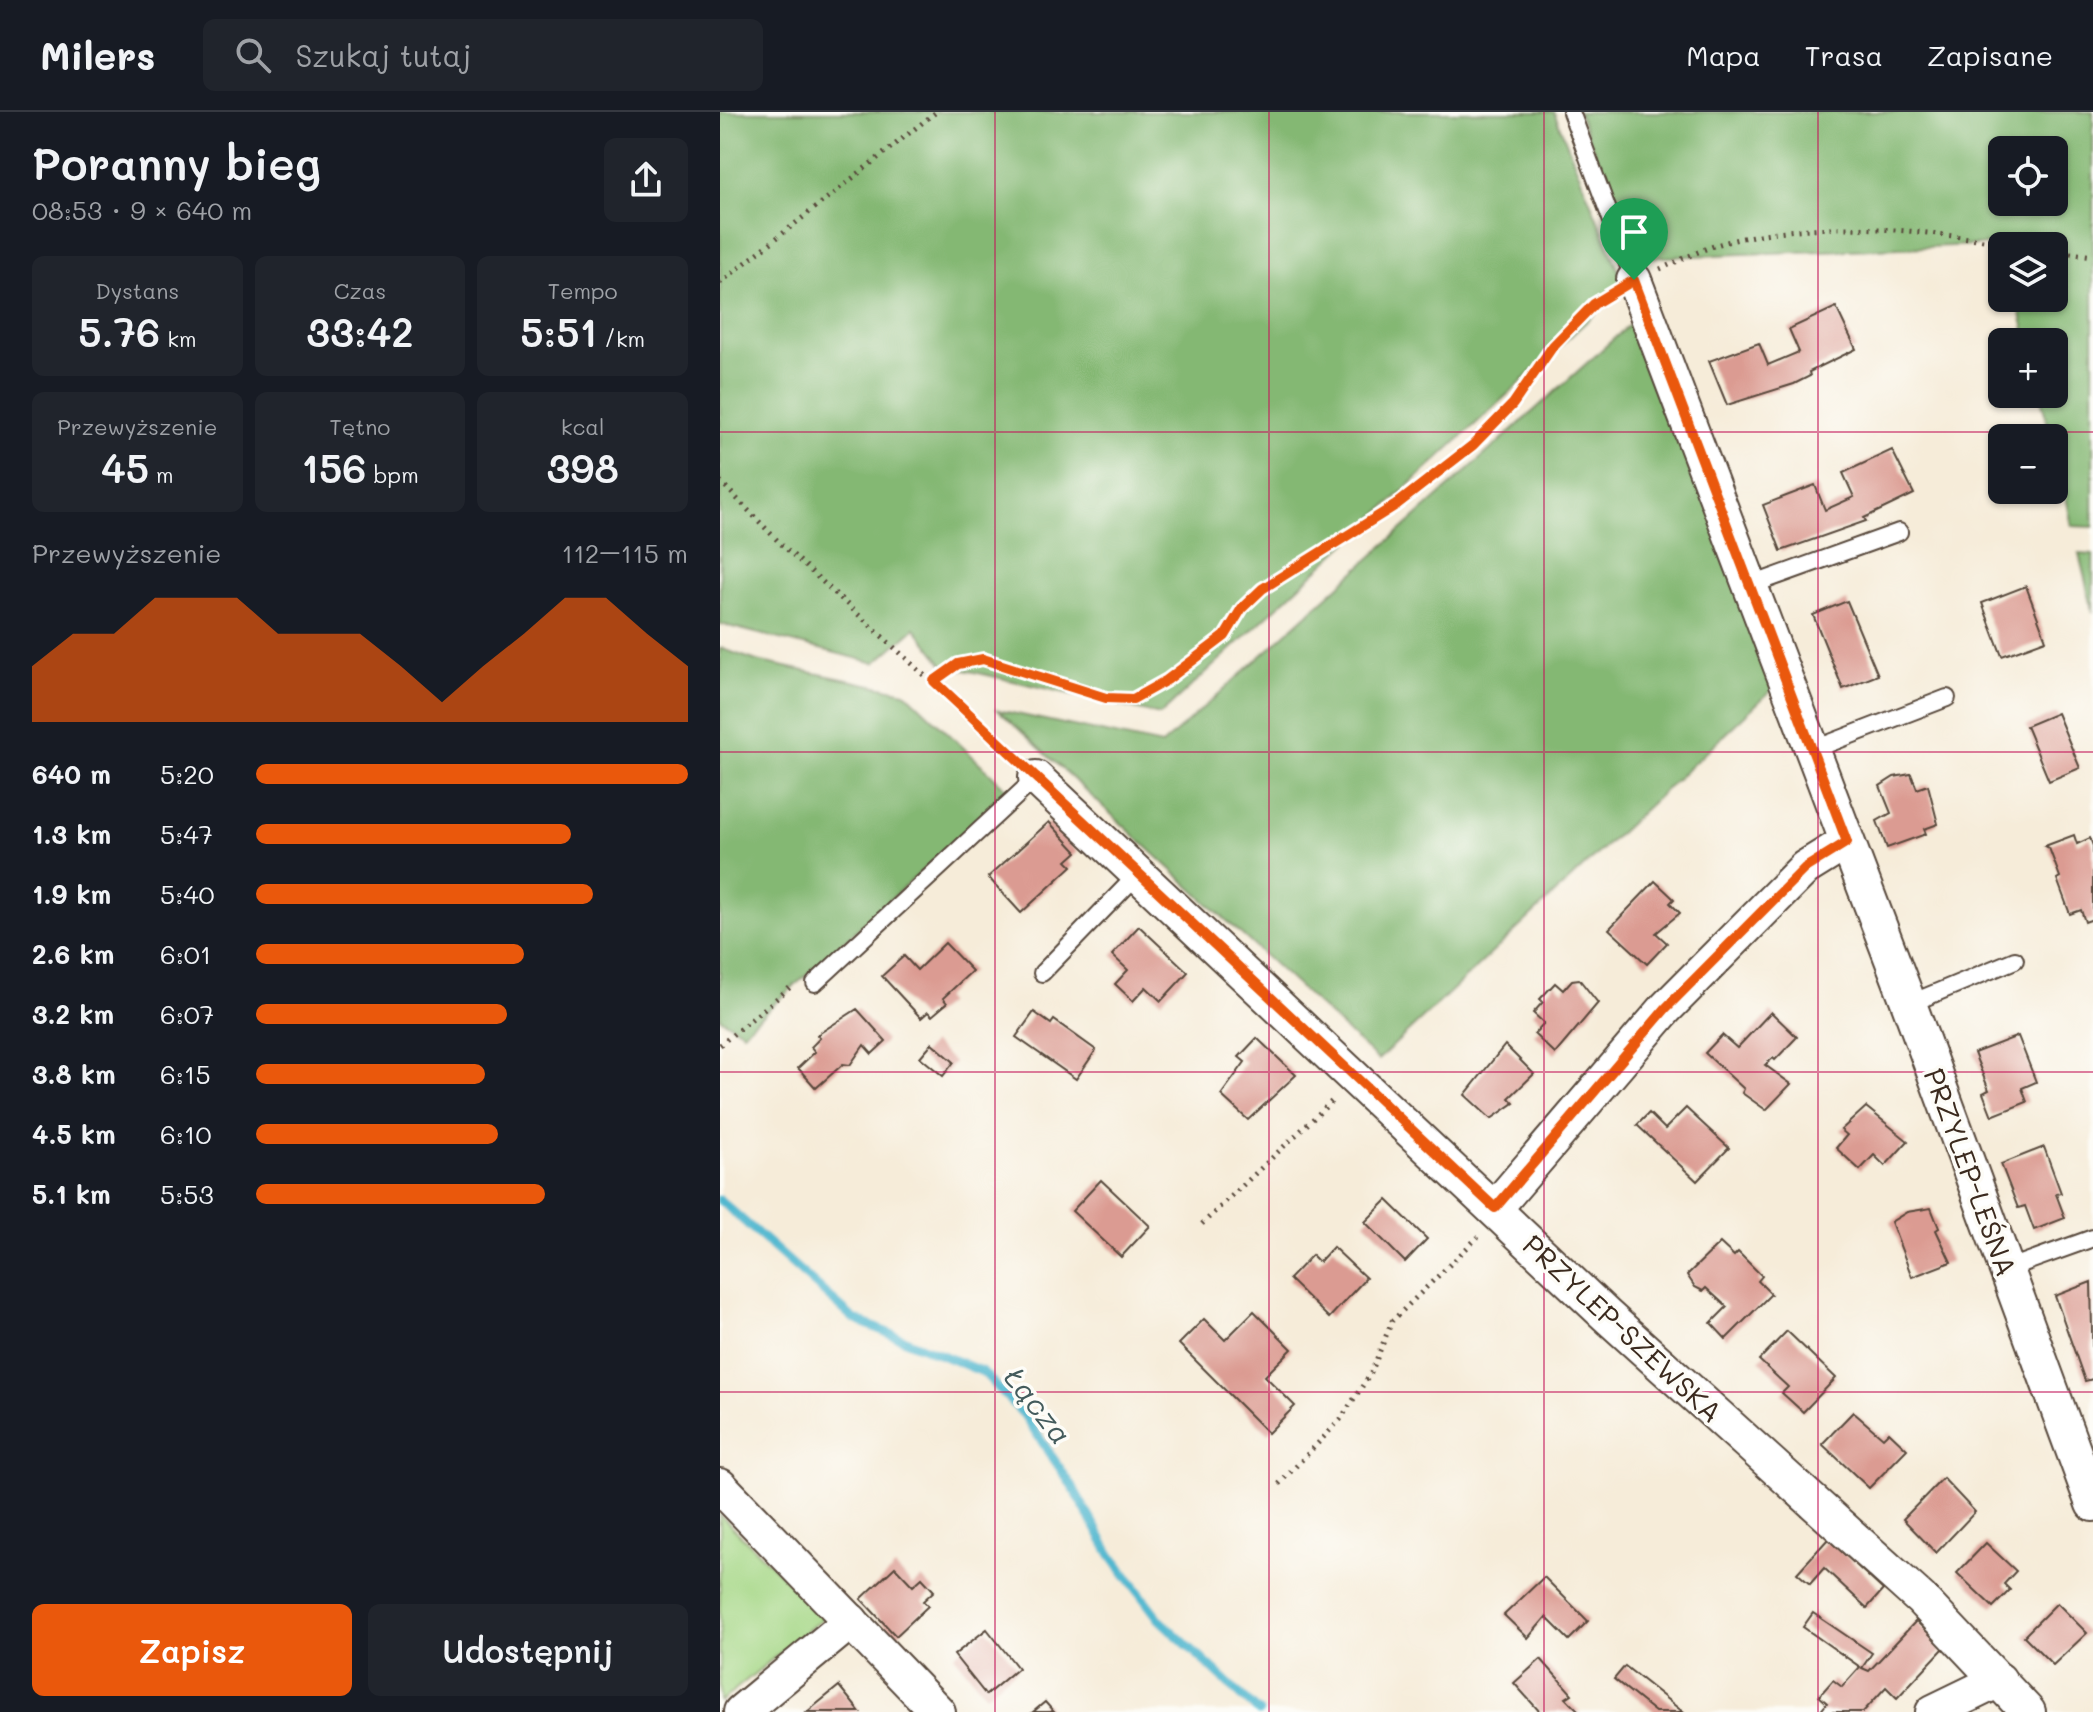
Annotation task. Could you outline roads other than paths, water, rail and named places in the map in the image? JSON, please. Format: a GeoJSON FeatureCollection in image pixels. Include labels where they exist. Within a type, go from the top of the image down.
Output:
{"type":"FeatureCollection","features":[{"type":"Feature","properties":{"kind":"street","name":"PRZYLEP-LEŚNA"},"geometry":{"type":"LineString","coordinates":[[1634,280],[1909,1004],[2093,1504]]}},
{"type":"Feature","properties":{"kind":"street","name":"PRZYLEP-SZEWSKA"},"geometry":{"type":"LineString","coordinates":[[1036,778],[1606,1315],[1921,1599],[2028,1712]]}},
{"type":"Feature","properties":{"kind":"street"},"geometry":{"type":"LineString","coordinates":[[1499,1212],[1666,1008],[1805,868],[1847,842]]}},
{"type":"Feature","properties":{"kind":"street"},"geometry":{"type":"LineString","coordinates":[[720,1486],[938,1712]]}},
{"type":"Feature","properties":{"kind":"street"},"geometry":{"type":"LineString","coordinates":[[741,1712],[851,1621]]}},
{"type":"Feature","properties":{"kind":"street"},"geometry":{"type":"LineString","coordinates":[[1933,1712],[1999,1680]]}},
{"type":"Feature","properties":{"kind":"lane"},"geometry":{"type":"LineString","coordinates":[[1571,112],[1634,280]]}},
{"type":"Feature","properties":{"kind":"lane"},"geometry":{"type":"LineString","coordinates":[[1749,586],[1899,532]]}},
{"type":"Feature","properties":{"kind":"lane"},"geometry":{"type":"LineString","coordinates":[[1812,750],[1947,698]]}},
{"type":"Feature","properties":{"kind":"lane"},"geometry":{"type":"LineString","coordinates":[[815,983],[1036,778]]}},
{"type":"Feature","properties":{"kind":"lane"},"geometry":{"type":"LineString","coordinates":[[1042,973],[1138,874]]}},
{"type":"Feature","properties":{"kind":"lane"},"geometry":{"type":"LineString","coordinates":[[1909,1004],[2015,960]]}},
{"type":"Feature","properties":{"kind":"lane"},"geometry":{"type":"LineString","coordinates":[[2007,1269],[2093,1238]]}},
{"type":"Feature","properties":{"kind":"waterway","name":"Łącza"},"geometry":{"type":"LineString","coordinates":[[720,1200],[854,1319],[983,1372],[1024,1415],[1072,1486],[1111,1555],[1159,1619],[1259,1712]]}}]}
